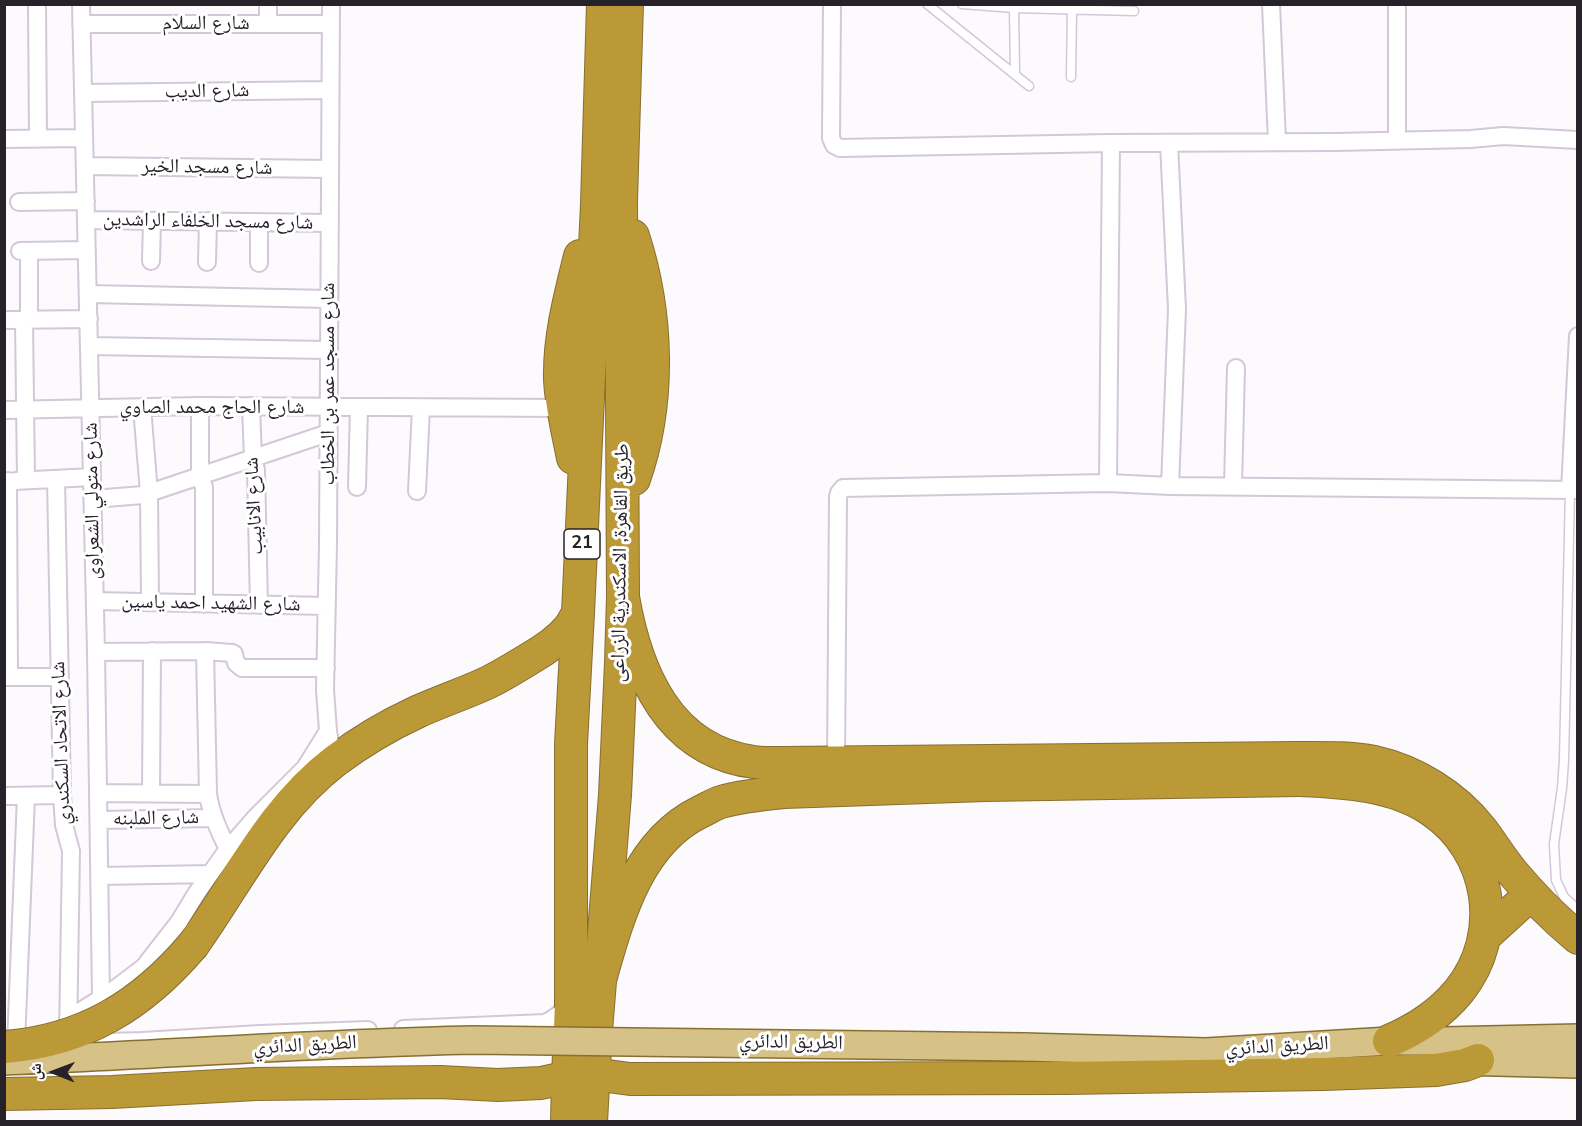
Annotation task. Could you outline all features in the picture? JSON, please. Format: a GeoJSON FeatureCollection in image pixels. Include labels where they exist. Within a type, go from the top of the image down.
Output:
{"type":"FeatureCollection","features":[{"type":"Feature","properties":{"kind":"highway","name":"طريق القاهرة, الاسكندرية الزراعى"},"geometry":{"type":"LineString","coordinates":[[567,1122],[580,1079],[600,980],[615,795],[623,597],[623,511],[636,474],[645,435],[651,396],[653,357],[644,278],[634,239],[609,202],[603,4]]}},
{"type":"Feature","properties":{"kind":"highway","name":"طريق القاهرة, الاسكندرية الزراعى"},"geometry":{"type":"LineString","coordinates":[[591,1122],[580,1079],[571,1003],[571,744],[583,506],[627,4]]}},
{"type":"Feature","properties":{"kind":"highway"},"geometry":{"type":"LineString","coordinates":[[583,506],[564,408],[560,382],[560,357],[563,330],[584,241],[609,202]]}},
{"type":"Feature","properties":{"kind":"highway"},"geometry":{"type":"LineString","coordinates":[[623,597],[635,651],[659,702],[677,725],[700,742],[726,755],[754,762],[836,764],[985,773],[1299,780],[1355,784],[1405,797],[1429,809],[1449,823],[1464,842],[1476,863],[1484,887],[1487,911],[1485,936],[1472,971],[1450,1001],[1416,1028],[1389,1041]]}},
{"type":"Feature","properties":{"kind":"highway"},"geometry":{"type":"LineString","coordinates":[[7,1049],[59,1038],[99,1023],[138,999],[168,973],[194,945],[276,820],[333,762],[399,721],[490,682],[537,654],[554,643],[568,629],[578,613]]}},
{"type":"Feature","properties":{"kind":"highway"},"geometry":{"type":"LineString","coordinates":[[600,980],[629,892],[644,863],[664,838],[690,817],[719,803],[751,795],[985,773],[1297,758],[1351,759],[1377,763],[1401,770],[1446,794],[1481,828],[1512,872],[1531,894],[1578,938]]}},
{"type":"Feature","properties":{"kind":"highway"},"geometry":{"type":"LineString","coordinates":[[1485,936],[1531,894]]}},
{"type":"Feature","properties":{"kind":"highway"},"geometry":{"type":"LineString","coordinates":[[4,1094],[112,1092],[256,1084],[440,1082],[498,1085],[580,1079],[1065,1078],[1323,1074],[1436,1070],[1465,1065],[1478,1060]]}},
{"type":"Feature","properties":{"kind":"main road","name":"الطريق الدائري"},"geometry":{"type":"LineString","coordinates":[[7,1049],[107,1057],[387,1042],[473,1040],[1023,1056],[1206,1052],[1389,1041],[1578,1038]]}},
{"type":"Feature","properties":{"kind":"main road","name":"الطريق الدائري"},"geometry":{"type":"LineString","coordinates":[[4,1075],[107,1072],[388,1056],[473,1055],[1023,1056],[1478,1060],[1578,1064]]}},
{"type":"Feature","properties":{"kind":"street"},"geometry":{"type":"LineString","coordinates":[[37,4],[38,139]]}},
{"type":"Feature","properties":{"kind":"street","name":"شارع متولي الشعراوى"},"geometry":{"type":"LineString","coordinates":[[81,4],[93,499],[101,998]]}},
{"type":"Feature","properties":{"kind":"street"},"geometry":{"type":"LineString","coordinates":[[268,4],[268,24]]}},
{"type":"Feature","properties":{"kind":"street","name":"شارع مسجد عمر بن الخطاب"},"geometry":{"type":"LineString","coordinates":[[331,4],[325,690],[333,762]]}},
{"type":"Feature","properties":{"kind":"street"},"geometry":{"type":"LineString","coordinates":[[832,4],[831,138],[837,147],[1471,139],[1503,136],[1578,140]]}},
{"type":"Feature","properties":{"kind":"street"},"geometry":{"type":"LineString","coordinates":[[1271,4],[1277,142]]}},
{"type":"Feature","properties":{"kind":"street"},"geometry":{"type":"LineString","coordinates":[[1397,4],[1397,140]]}},
{"type":"Feature","properties":{"kind":"street","name":"شارع السلام"},"geometry":{"type":"LineString","coordinates":[[81,24],[330,24]]}},
{"type":"Feature","properties":{"kind":"street","name":"شارع الديب"},"geometry":{"type":"LineString","coordinates":[[83,93],[330,90]]}},
{"type":"Feature","properties":{"kind":"street"},"geometry":{"type":"LineString","coordinates":[[4,139],[84,138]]}},
{"type":"Feature","properties":{"kind":"street"},"geometry":{"type":"LineString","coordinates":[[1108,483],[1111,143]]}},
{"type":"Feature","properties":{"kind":"street"},"geometry":{"type":"LineString","coordinates":[[1169,143],[1177,309],[1170,486]]}},
{"type":"Feature","properties":{"kind":"street","name":"شارع مسجد الخير"},"geometry":{"type":"LineString","coordinates":[[85,166],[330,170]]}},
{"type":"Feature","properties":{"kind":"street"},"geometry":{"type":"LineString","coordinates":[[19,202],[86,201]]}},
{"type":"Feature","properties":{"kind":"street","name":"شارع مسجد الخلفاء الراشدين"},"geometry":{"type":"LineString","coordinates":[[86,220],[330,223]]}},
{"type":"Feature","properties":{"kind":"street"},"geometry":{"type":"LineString","coordinates":[[151,261],[152,221]]}},
{"type":"Feature","properties":{"kind":"street"},"geometry":{"type":"LineString","coordinates":[[207,262],[208,221]]}},
{"type":"Feature","properties":{"kind":"street"},"geometry":{"type":"LineString","coordinates":[[259,222],[259,263]]}},
{"type":"Feature","properties":{"kind":"street"},"geometry":{"type":"LineString","coordinates":[[26,480],[25,251],[87,250]]}},
{"type":"Feature","properties":{"kind":"street"},"geometry":{"type":"LineString","coordinates":[[88,294],[329,299]]}},
{"type":"Feature","properties":{"kind":"street"},"geometry":{"type":"LineString","coordinates":[[4,320],[89,319]]}},
{"type":"Feature","properties":{"kind":"street"},"geometry":{"type":"LineString","coordinates":[[836,764],[838,497],[841,490],[847,487],[1108,483],[1170,486],[1574,490],[1578,336]]}},
{"type":"Feature","properties":{"kind":"street"},"geometry":{"type":"LineString","coordinates":[[89,346],[328,350]]}},
{"type":"Feature","properties":{"kind":"street"},"geometry":{"type":"LineString","coordinates":[[1233,486],[1236,368]]}},
{"type":"Feature","properties":{"kind":"street"},"geometry":{"type":"LineString","coordinates":[[200,406],[200,477],[204,487],[204,603]]}},
{"type":"Feature","properties":{"kind":"street","name":"شارع الحاج محمد الصاوي"},"geometry":{"type":"LineString","coordinates":[[4,410],[200,406],[564,408]]}},
{"type":"Feature","properties":{"kind":"street","name":"شارع الانابيب"},"geometry":{"type":"LineString","coordinates":[[251,406],[253,459],[256,470],[259,605]]}},
{"type":"Feature","properties":{"kind":"street"},"geometry":{"type":"LineString","coordinates":[[142,407],[149,493],[150,602]]}},
{"type":"Feature","properties":{"kind":"street"},"geometry":{"type":"LineString","coordinates":[[357,487],[359,407]]}},
{"type":"Feature","properties":{"kind":"street"},"geometry":{"type":"LineString","coordinates":[[417,491],[420,408]]}},
{"type":"Feature","properties":{"kind":"street"},"geometry":{"type":"LineString","coordinates":[[93,499],[132,497],[149,493],[328,433]]}},
{"type":"Feature","properties":{"kind":"street"},"geometry":{"type":"LineString","coordinates":[[58,677],[7,677],[6,481],[92,477]]}},
{"type":"Feature","properties":{"kind":"street","name":"شارع الاتحاد السكندري"},"geometry":{"type":"LineString","coordinates":[[56,479],[62,795],[64,825],[71,851],[68,1043]]}},
{"type":"Feature","properties":{"kind":"street","name":"شارع الشهيد احمد ياسين"},"geometry":{"type":"LineString","coordinates":[[95,601],[327,606]]}},
{"type":"Feature","properties":{"kind":"street"},"geometry":{"type":"LineString","coordinates":[[151,793],[152,651]]}},
{"type":"Feature","properties":{"kind":"street"},"geometry":{"type":"LineString","coordinates":[[96,652],[205,651],[232,653],[236,663],[242,668],[326,668]]}},
{"type":"Feature","properties":{"kind":"street"},"geometry":{"type":"LineString","coordinates":[[205,651],[208,794],[213,818],[228,849]]}},
{"type":"Feature","properties":{"kind":"street"},"geometry":{"type":"LineString","coordinates":[[68,1019],[144,967],[179,922],[228,849],[304,768],[328,731]]}},
{"type":"Feature","properties":{"kind":"street"},"geometry":{"type":"LineString","coordinates":[[98,793],[208,794]]}},
{"type":"Feature","properties":{"kind":"street"},"geometry":{"type":"LineString","coordinates":[[4,796],[62,795]]}},
{"type":"Feature","properties":{"kind":"street"},"geometry":{"type":"LineString","coordinates":[[26,796],[7,1049],[68,1043],[536,1024],[554,1019],[562,1014],[571,1003]]}},
{"type":"Feature","properties":{"kind":"street","name":"شارع الملبنه"},"geometry":{"type":"LineString","coordinates":[[99,820],[213,818]]}},
{"type":"Feature","properties":{"kind":"street"},"geometry":{"type":"LineString","coordinates":[[100,876],[210,874]]}},
{"type":"Feature","properties":{"kind":"lane"},"geometry":{"type":"LineString","coordinates":[[927,4],[1029,86]]}},
{"type":"Feature","properties":{"kind":"lane"},"geometry":{"type":"LineString","coordinates":[[962,4],[1014,8],[1134,11]]}},
{"type":"Feature","properties":{"kind":"lane"},"geometry":{"type":"LineString","coordinates":[[1014,8],[1015,74]]}},
{"type":"Feature","properties":{"kind":"lane"},"geometry":{"type":"LineString","coordinates":[[1071,77],[1072,9]]}},
{"type":"Feature","properties":{"kind":"lane"},"geometry":{"type":"LineString","coordinates":[[1574,490],[1564,760],[1554,844],[1556,880],[1564,897],[1578,910]]}}]}
